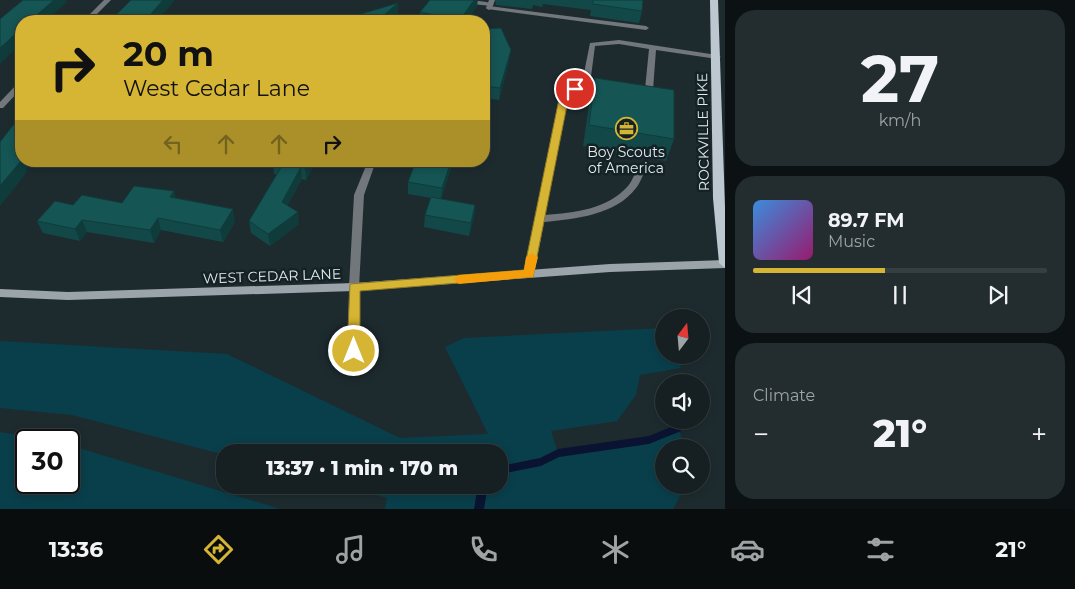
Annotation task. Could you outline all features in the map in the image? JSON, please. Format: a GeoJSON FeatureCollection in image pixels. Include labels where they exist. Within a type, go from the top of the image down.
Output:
{"type":"FeatureCollection","features":[{"type":"Feature","properties":{"kind":"main road","name":"ROCKVILLE PIKE"},"geometry":{"type":"LineString","coordinates":[[714,0],[717,58],[719,222],[725,264]]}},
{"type":"Feature","properties":{"kind":"main road","name":"WEST CEDAR LANE"},"geometry":{"type":"LineString","coordinates":[[0,293],[68,296],[354,287],[610,268],[725,264]]}},
{"type":"Feature","properties":{"kind":"street"},"geometry":{"type":"LineString","coordinates":[[92,15],[108,0]]}},
{"type":"Feature","properties":{"kind":"street"},"geometry":{"type":"LineString","coordinates":[[454,0],[646,28]]}},
{"type":"Feature","properties":{"kind":"street"},"geometry":{"type":"LineString","coordinates":[[586,84],[592,44],[619,42],[717,58]]}},
{"type":"Feature","properties":{"kind":"street"},"geometry":{"type":"LineString","coordinates":[[632,93],[641,94],[649,90],[653,48]]}},
{"type":"Feature","properties":{"kind":"street"},"geometry":{"type":"LineString","coordinates":[[529,274],[564,94],[586,84],[595,86]]}},
{"type":"Feature","properties":{"kind":"street"},"geometry":{"type":"LineString","coordinates":[[0,106],[15,91]]}},
{"type":"Feature","properties":{"kind":"street"},"geometry":{"type":"LineString","coordinates":[[354,351],[354,287],[359,194],[370,167]]}},
{"type":"Feature","properties":{"kind":"street"},"geometry":{"type":"LineString","coordinates":[[540,219],[578,215],[610,204],[632,187],[642,167]]}},
{"type":"Feature","properties":{"kind":"shaded area"},"geometry":{"type":"Polygon","coordinates":[[[655,328],[655,364],[680,364],[681,368],[640,375],[636,395],[617,421],[551,431],[558,453],[649,440],[678,429],[682,439],[655,439],[655,494],[681,494],[673,509],[385,509],[387,498],[372,494],[508,494],[508,444],[216,444],[216,453],[72,415],[0,408],[0,341],[227,354],[400,438],[488,434],[445,347],[464,338],[655,328]]]}},
{"type":"Feature","properties":{"kind":"shaded area"},"geometry":{"type":"Polygon","coordinates":[[[0,432],[15,434],[15,494],[80,494],[80,448],[216,490],[216,494],[231,494],[280,509],[0,509],[0,432]]]}},
{"type":"Feature","properties":{"kind":"building"},"geometry":{"type":"Polygon","coordinates":[[[23,0],[54,0],[37,15],[15,15],[15,34],[0,48],[0,19],[23,0]]]}},
{"type":"Feature","properties":{"kind":"building"},"geometry":{"type":"Polygon","coordinates":[[[131,0],[163,0],[150,15],[116,15],[131,0]]]}},
{"type":"Feature","properties":{"kind":"building"},"geometry":{"type":"Polygon","coordinates":[[[430,0],[474,0],[464,15],[435,15],[420,12],[430,0]]]}},
{"type":"Feature","properties":{"kind":"building"},"geometry":{"type":"Polygon","coordinates":[[[593,0],[643,0],[642,11],[593,4],[593,0]]]}},
{"type":"Feature","properties":{"kind":"building"},"geometry":{"type":"Polygon","coordinates":[[[398,3],[384,15],[357,15],[398,3]]]}},
{"type":"Feature","properties":{"kind":"building"},"geometry":{"type":"Polygon","coordinates":[[[501,28],[511,50],[500,88],[490,87],[490,29],[501,28]]]}},
{"type":"Feature","properties":{"kind":"building"},"geometry":{"type":"Polygon","coordinates":[[[595,78],[674,90],[674,139],[589,125],[595,78]]]}},
{"type":"Feature","properties":{"kind":"building"},"geometry":{"type":"Polygon","coordinates":[[[15,123],[16,167],[0,186],[0,142],[15,123]]]}},
{"type":"Feature","properties":{"kind":"building"},"geometry":{"type":"Polygon","coordinates":[[[281,167],[301,167],[282,202],[298,212],[268,234],[249,221],[281,167]]]}},
{"type":"Feature","properties":{"kind":"building"},"geometry":{"type":"Polygon","coordinates":[[[414,167],[449,167],[442,188],[408,182],[414,167]]]}},
{"type":"Feature","properties":{"kind":"building"},"geometry":{"type":"Polygon","coordinates":[[[134,186],[174,191],[170,197],[233,209],[220,230],[158,218],[150,230],[82,220],[75,229],[37,221],[55,201],[73,205],[82,195],[122,203],[134,186]]]}},
{"type":"Feature","properties":{"kind":"building"},"geometry":{"type":"Polygon","coordinates":[[[431,197],[475,205],[471,223],[425,215],[431,197]]]}},
{"type":"Feature","properties":{"kind":"waterway"},"geometry":{"type":"LineString","coordinates":[[508,468],[541,462],[558,453],[649,440],[676,429]]}},
{"type":"Feature","properties":{"kind":"waterway"},"geometry":{"type":"LineString","coordinates":[[479,509],[482,494]]}},
{"type":"Feature","properties":{"kind":"slow traffic"},"geometry":{"type":"LineString","coordinates":[[459,279],[529,274],[532,257]]}},
{"type":"Feature","properties":{"kind":"place","name":"Boy Scouts of America"},"geometry":{"type":"Point","coordinates":[626,129]}},
{"type":"Feature","properties":{"kind":"route"},"geometry":{"type":"LineString","coordinates":[[354,351],[354,287],[529,274],[564,94],[575,89]]}}]}
